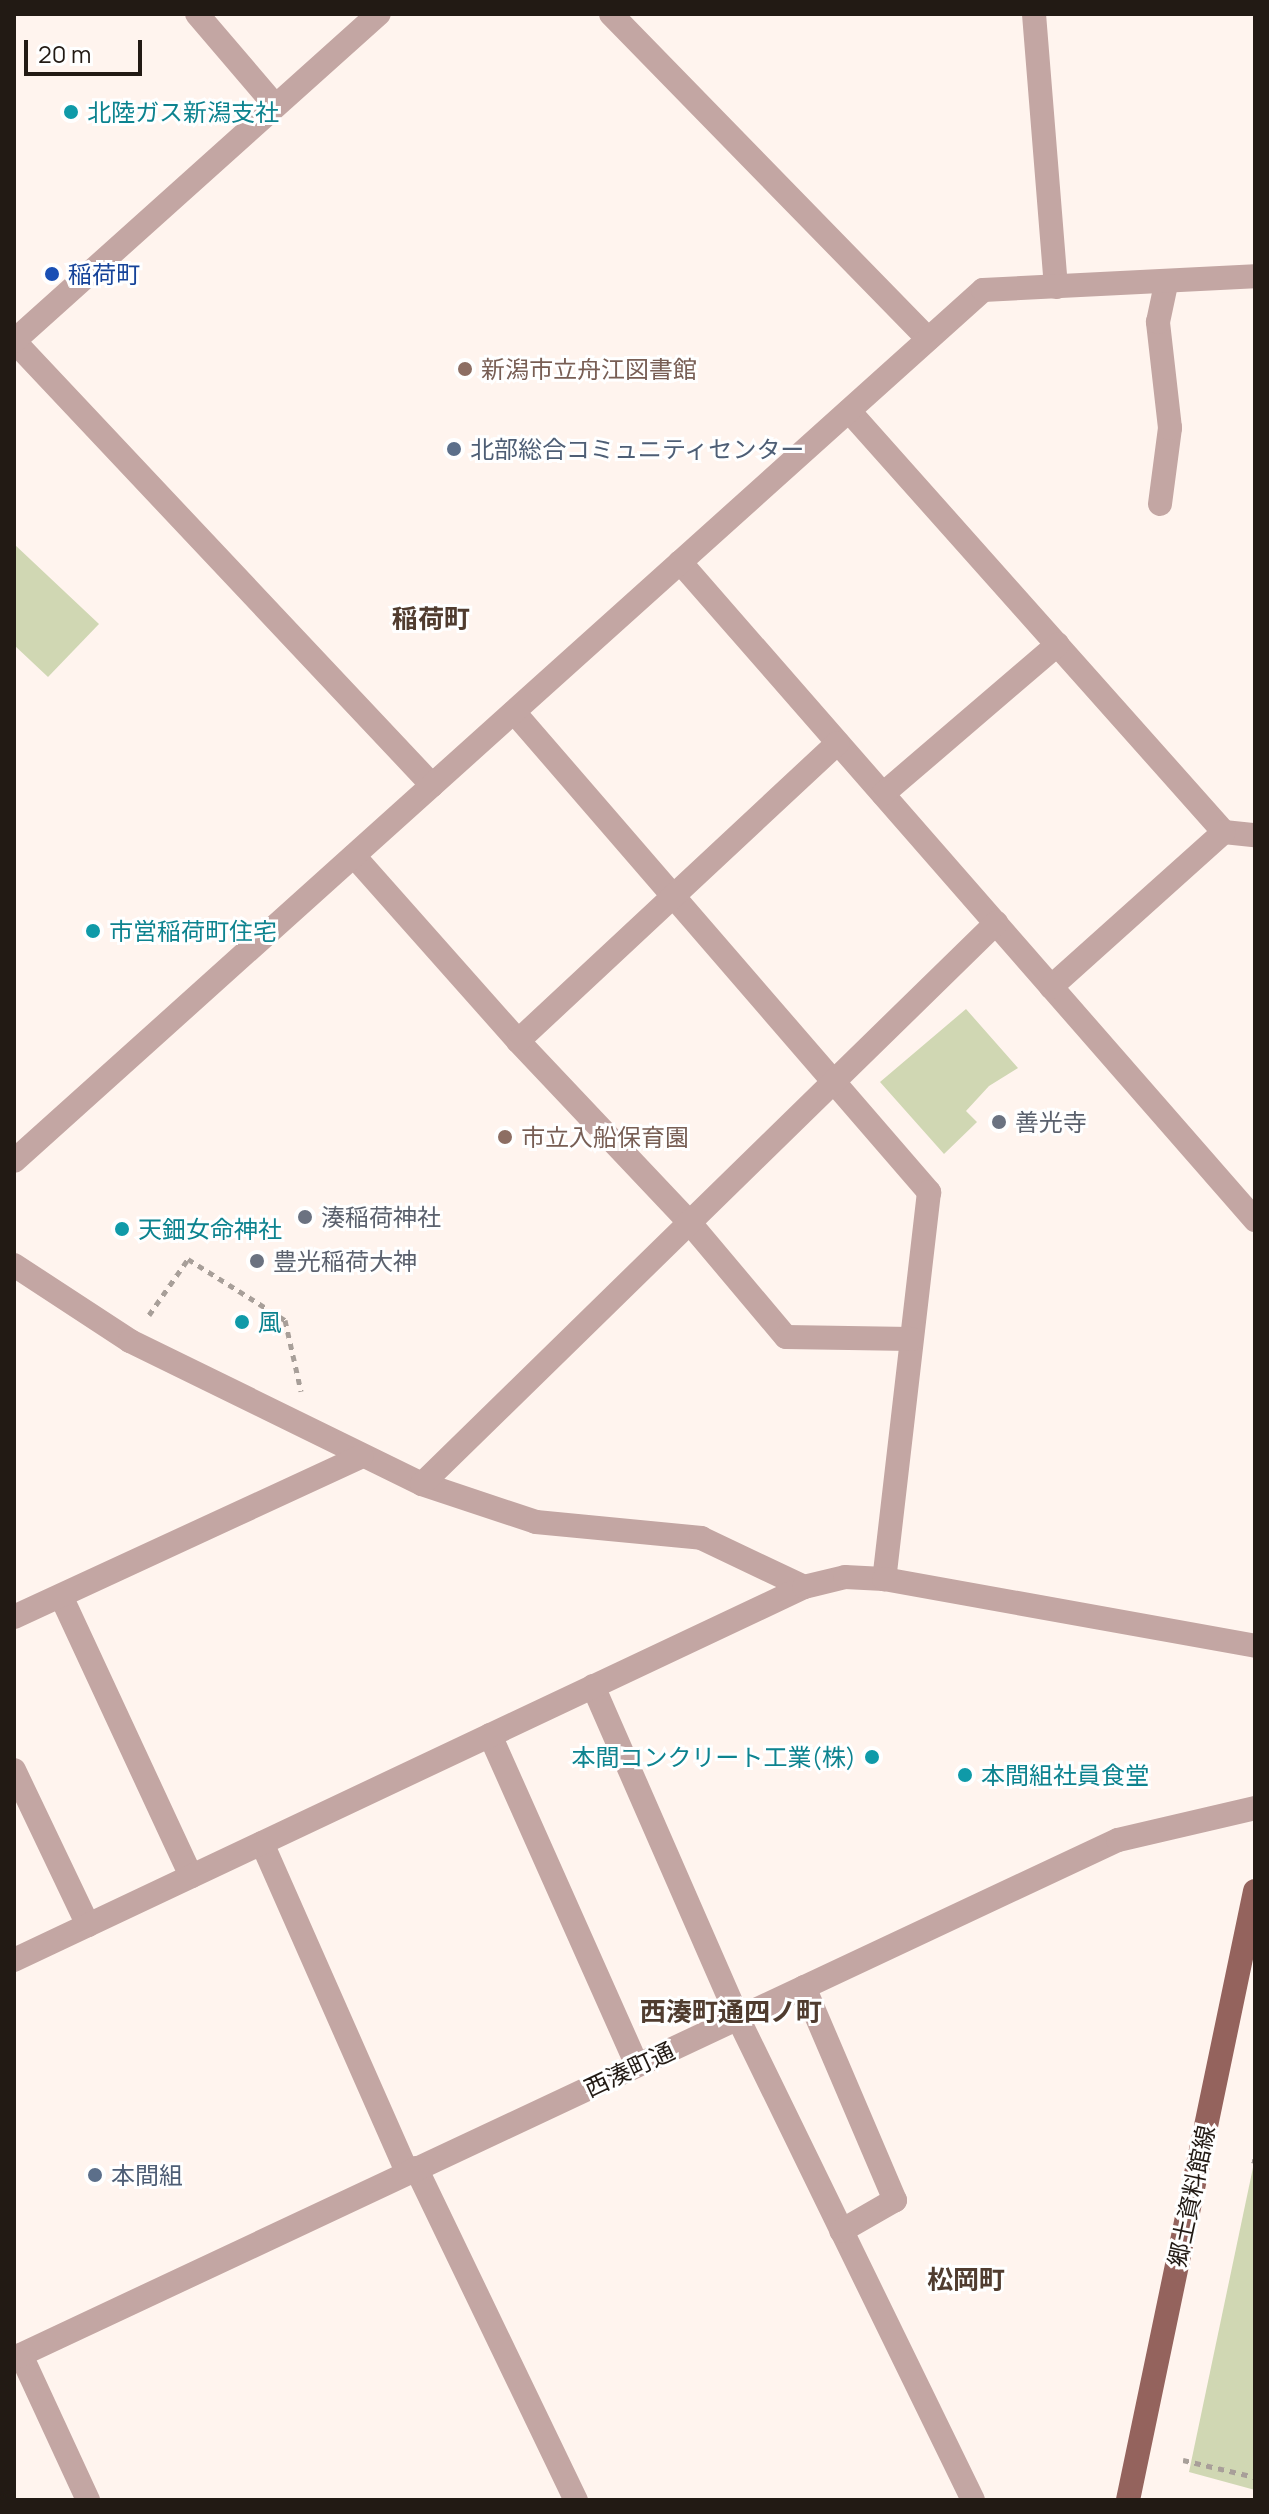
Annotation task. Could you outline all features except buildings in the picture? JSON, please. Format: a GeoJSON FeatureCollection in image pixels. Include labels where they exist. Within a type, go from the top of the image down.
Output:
{"type":"FeatureCollection","features":[{"type":"Feature","properties":{"kind":"main road","name":"郷土資料館線"},"geometry":{"type":"LineString","coordinates":[[1128,2500],[1255,1891]]}},
{"type":"Feature","properties":{"kind":"street"},"geometry":{"type":"LineString","coordinates":[[197,14],[274,104]]}},
{"type":"Feature","properties":{"kind":"street"},"geometry":{"type":"LineString","coordinates":[[379,14],[274,104],[14,341],[432,785]]}},
{"type":"Feature","properties":{"kind":"street"},"geometry":{"type":"LineString","coordinates":[[611,14],[928,339]]}},
{"type":"Feature","properties":{"kind":"street"},"geometry":{"type":"LineString","coordinates":[[1034,14],[1056,287]]}},
{"type":"Feature","properties":{"kind":"street"},"geometry":{"type":"LineString","coordinates":[[14,1161],[983,290],[1166,284],[1255,276]]}},
{"type":"Feature","properties":{"kind":"street"},"geometry":{"type":"LineString","coordinates":[[1160,504],[1170,428],[1158,322],[1166,284]]}},
{"type":"Feature","properties":{"kind":"street"},"geometry":{"type":"LineString","coordinates":[[849,411],[1224,832],[1255,835]]}},
{"type":"Feature","properties":{"kind":"street"},"geometry":{"type":"LineString","coordinates":[[680,562],[1255,1220]]}},
{"type":"Feature","properties":{"kind":"street"},"geometry":{"type":"LineString","coordinates":[[883,794],[1058,644]]}},
{"type":"Feature","properties":{"kind":"street"},"geometry":{"type":"LineString","coordinates":[[514,712],[929,1192],[884,1579]]}},
{"type":"Feature","properties":{"kind":"street"},"geometry":{"type":"LineString","coordinates":[[518,1041],[838,743]]}},
{"type":"Feature","properties":{"kind":"street"},"geometry":{"type":"LineString","coordinates":[[1051,987],[1224,832]]}},
{"type":"Feature","properties":{"kind":"street"},"geometry":{"type":"LineString","coordinates":[[354,856],[518,1041],[689,1222],[786,1337],[911,1339]]}},
{"type":"Feature","properties":{"kind":"street"},"geometry":{"type":"LineString","coordinates":[[422,1484],[996,923]]}},
{"type":"Feature","properties":{"kind":"street"},"geometry":{"type":"LineString","coordinates":[[14,1265],[130,1341],[422,1484],[536,1522],[701,1538],[804,1587]]}},
{"type":"Feature","properties":{"kind":"street"},"geometry":{"type":"LineString","coordinates":[[14,1617],[362,1456]]}},
{"type":"Feature","properties":{"kind":"street"},"geometry":{"type":"LineString","coordinates":[[14,1960],[804,1587],[845,1577],[884,1579],[1255,1646]]}},
{"type":"Feature","properties":{"kind":"street"},"geometry":{"type":"LineString","coordinates":[[61,1596],[191,1876]]}},
{"type":"Feature","properties":{"kind":"street"},"geometry":{"type":"LineString","coordinates":[[593,1686],[738,2018],[973,2500]]}},
{"type":"Feature","properties":{"kind":"street"},"geometry":{"type":"LineString","coordinates":[[490,1735],[637,2065]]}},
{"type":"Feature","properties":{"kind":"street"},"geometry":{"type":"LineString","coordinates":[[14,1770],[88,1925]]}},
{"type":"Feature","properties":{"kind":"street","name":"西湊町通"},"geometry":{"type":"LineString","coordinates":[[17,2356],[1118,1840],[1255,1808]]}},
{"type":"Feature","properties":{"kind":"street"},"geometry":{"type":"LineString","coordinates":[[262,1843],[412,2170],[576,2500]]}},
{"type":"Feature","properties":{"kind":"street"},"geometry":{"type":"LineString","coordinates":[[804,1987],[895,2200],[841,2231]]}},
{"type":"Feature","properties":{"kind":"street"},"geometry":{"type":"LineString","coordinates":[[17,2356],[88,2500]]}},
{"type":"Feature","properties":{"kind":"path"},"geometry":{"type":"LineString","coordinates":[[130,1341],[188,1259],[285,1320],[311,1430]]}},
{"type":"Feature","properties":{"kind":"path"},"geometry":{"type":"LineString","coordinates":[[1183,2460],[1255,2477]]}},
{"type":"Feature","properties":{"kind":"green space"},"geometry":{"type":"Polygon","coordinates":[[[14,544],[99,624],[48,677],[14,645],[14,544]]]}},
{"type":"Feature","properties":{"kind":"green space"},"geometry":{"type":"Polygon","coordinates":[[[966,1009],[1018,1068],[989,1086],[966,1111],[977,1122],[944,1154],[880,1082],[966,1009]]]}},
{"type":"Feature","properties":{"kind":"green space"},"geometry":{"type":"Polygon","coordinates":[[[1255,2158],[1255,2490],[1189,2472],[1255,2158]]]}},
{"type":"Feature","properties":{"kind":"place","name":"北陸ガス新潟支社"},"geometry":{"type":"Point","coordinates":[71,112]}},
{"type":"Feature","properties":{"kind":"place","name":"稲荷町"},"geometry":{"type":"Point","coordinates":[52,274]}},
{"type":"Feature","properties":{"kind":"place","name":"新潟市立舟江図書館"},"geometry":{"type":"Point","coordinates":[465,369]}},
{"type":"Feature","properties":{"kind":"place","name":"北部総合コミュニティセンター"},"geometry":{"type":"Point","coordinates":[454,449]}},
{"type":"Feature","properties":{"kind":"place","name":"市営稲荷町住宅"},"geometry":{"type":"Point","coordinates":[93,931]}},
{"type":"Feature","properties":{"kind":"place","name":"善光寺"},"geometry":{"type":"Point","coordinates":[999,1122]}},
{"type":"Feature","properties":{"kind":"place","name":"市立入船保育園"},"geometry":{"type":"Point","coordinates":[505,1137]}},
{"type":"Feature","properties":{"kind":"place","name":"湊稲荷神社"},"geometry":{"type":"Point","coordinates":[305,1217]}},
{"type":"Feature","properties":{"kind":"place","name":"天鈿女命神社"},"geometry":{"type":"Point","coordinates":[122,1229]}},
{"type":"Feature","properties":{"kind":"place","name":"豊光稲荷大神"},"geometry":{"type":"Point","coordinates":[257,1261]}},
{"type":"Feature","properties":{"kind":"place","name":"風"},"geometry":{"type":"Point","coordinates":[242,1322]}},
{"type":"Feature","properties":{"kind":"place","name":"本間コンクリート工業(株)"},"geometry":{"type":"Point","coordinates":[872,1757]}},
{"type":"Feature","properties":{"kind":"place","name":"本間組社員食堂"},"geometry":{"type":"Point","coordinates":[965,1775]}},
{"type":"Feature","properties":{"kind":"place","name":"本間組"},"geometry":{"type":"Point","coordinates":[95,2175]}},
{"type":"Feature","properties":{"kind":"district","name":"稲荷町"},"geometry":{"type":"Point","coordinates":[431,619]}},
{"type":"Feature","properties":{"kind":"district","name":"西湊町通四ノ町"},"geometry":{"type":"Point","coordinates":[731,2012]}},
{"type":"Feature","properties":{"kind":"district","name":"松岡町"},"geometry":{"type":"Point","coordinates":[966,2280]}}]}
